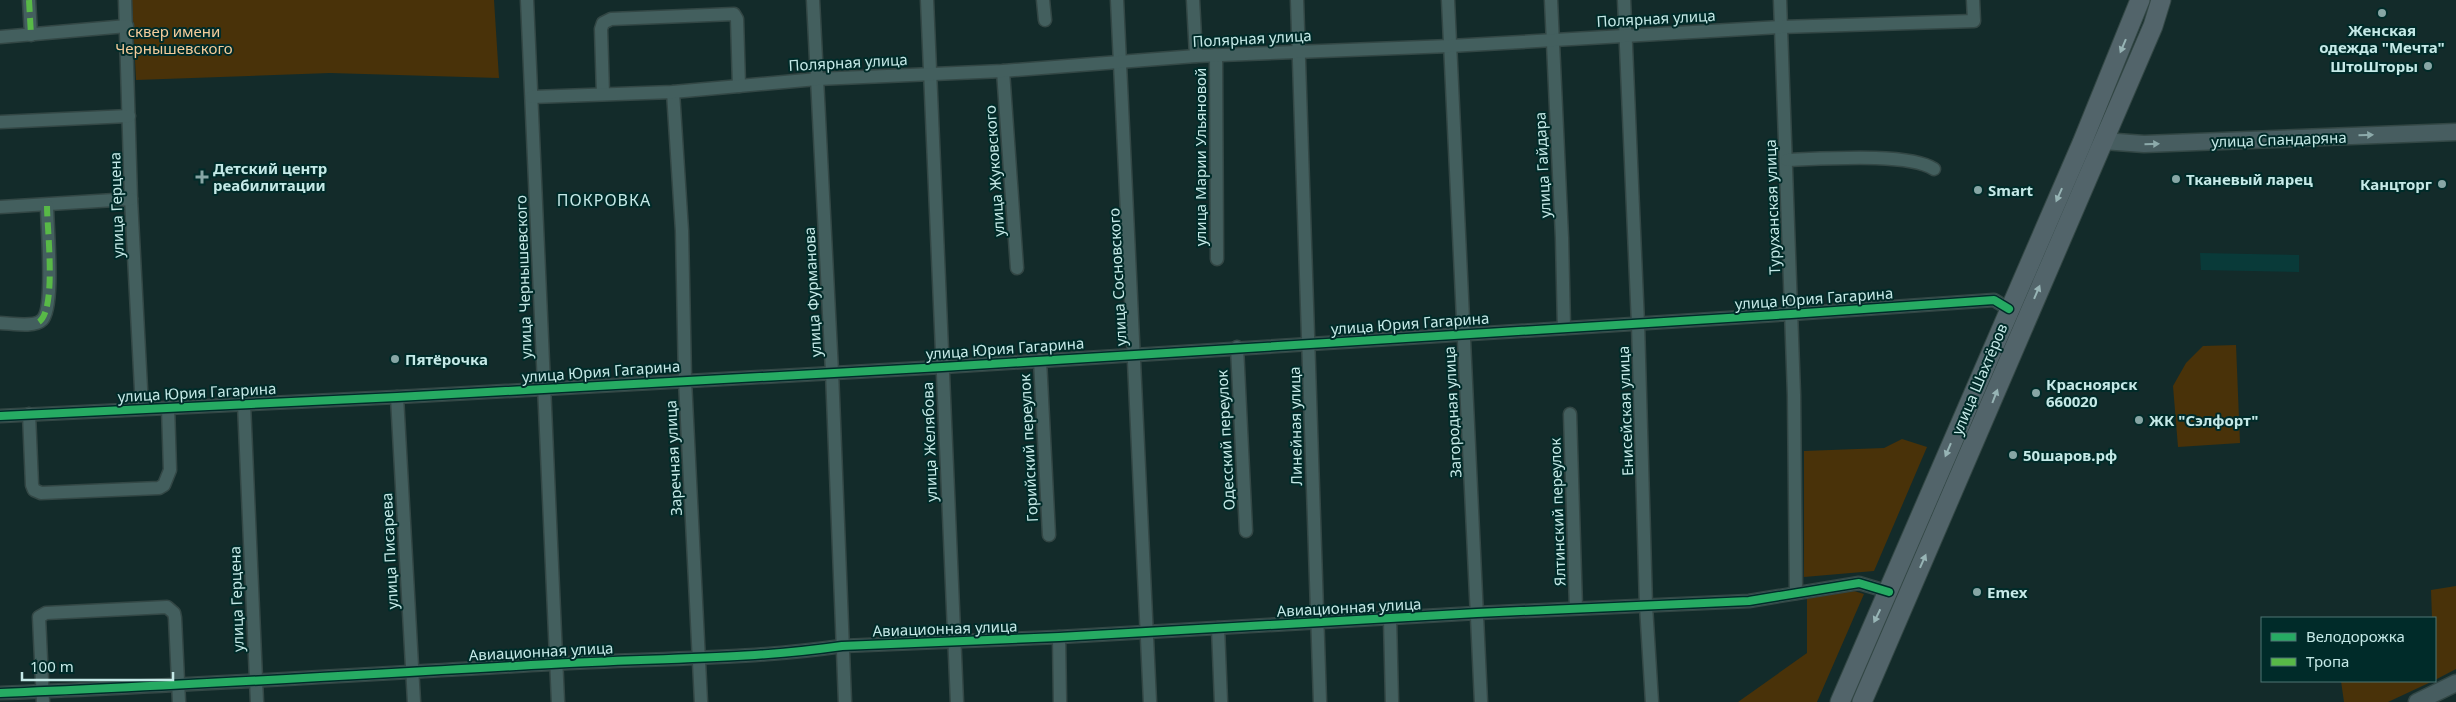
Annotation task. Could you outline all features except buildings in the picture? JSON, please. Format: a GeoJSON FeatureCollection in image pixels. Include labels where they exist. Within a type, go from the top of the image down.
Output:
{"type":"FeatureCollection","features":[{"type":"Feature","properties":{"kind":"main road","name":"улица Шахтёров"},"geometry":{"type":"LineString","coordinates":[[1840,702],[1862,646],[1889,592],[2009,309],[2082,143],[2140,0]]}},
{"type":"Feature","properties":{"kind":"main road","name":"улица Шахтёров"},"geometry":{"type":"LineString","coordinates":[[1862,702],[1989,411],[2045,273],[2153,26],[2161,0]]}},
{"type":"Feature","properties":{"kind":"street"},"geometry":{"type":"LineString","coordinates":[[29,0],[31,35]]}},
{"type":"Feature","properties":{"kind":"street","name":"улица Герцена"},"geometry":{"type":"LineString","coordinates":[[125,0],[131,199],[142,408]]}},
{"type":"Feature","properties":{"kind":"street","name":"улица Чернышевского"},"geometry":{"type":"LineString","coordinates":[[527,0],[558,702]]}},
{"type":"Feature","properties":{"kind":"street","name":"улица Фурманова"},"geometry":{"type":"LineString","coordinates":[[812,0],[832,372],[845,702]]}},
{"type":"Feature","properties":{"kind":"street","name":"улица Желябова"},"geometry":{"type":"LineString","coordinates":[[927,0],[957,702]]}},
{"type":"Feature","properties":{"kind":"street"},"geometry":{"type":"LineString","coordinates":[[1043,0],[1045,20]]}},
{"type":"Feature","properties":{"kind":"street","name":"улица Сосновского"},"geometry":{"type":"LineString","coordinates":[[1117,0],[1150,702]]}},
{"type":"Feature","properties":{"kind":"street","name":"улица Марии Ульяновой"},"geometry":{"type":"LineString","coordinates":[[1193,0],[1196,56]]}},
{"type":"Feature","properties":{"kind":"street","name":"Линейная улица"},"geometry":{"type":"LineString","coordinates":[[1297,0],[1320,702]]}},
{"type":"Feature","properties":{"kind":"street","name":"Загородная улица"},"geometry":{"type":"LineString","coordinates":[[1448,0],[1481,702]]}},
{"type":"Feature","properties":{"kind":"street","name":"улица Гайдара"},"geometry":{"type":"LineString","coordinates":[[1551,0],[1564,328]]}},
{"type":"Feature","properties":{"kind":"street","name":"Енисейская улица"},"geometry":{"type":"LineString","coordinates":[[1624,0],[1638,324],[1646,606],[1652,702]]}},
{"type":"Feature","properties":{"kind":"street","name":"Туруханская улица"},"geometry":{"type":"LineString","coordinates":[[1780,0],[1787,160],[1796,593]]}},
{"type":"Feature","properties":{"kind":"street","name":"Полярная улица"},"geometry":{"type":"LineString","coordinates":[[532,98],[673,92],[817,79],[1003,71],[1196,56],[1450,46],[1781,27],[1974,21],[1973,0]]}},
{"type":"Feature","properties":{"kind":"street"},"geometry":{"type":"LineString","coordinates":[[603,94],[601,28],[603,23],[611,19],[734,14],[737,19],[738,86]]}},
{"type":"Feature","properties":{"kind":"street"},"geometry":{"type":"LineString","coordinates":[[0,37],[126,26]]}},
{"type":"Feature","properties":{"kind":"street","name":"улица Марии Ульяновой"},"geometry":{"type":"LineString","coordinates":[[1216,55],[1217,259]]}},
{"type":"Feature","properties":{"kind":"street","name":"улица Жуковского"},"geometry":{"type":"LineString","coordinates":[[1003,71],[1017,268]]}},
{"type":"Feature","properties":{"kind":"street","name":"Заречная улица"},"geometry":{"type":"LineString","coordinates":[[673,92],[682,231],[685,380],[701,702]]}},
{"type":"Feature","properties":{"kind":"street"},"geometry":{"type":"LineString","coordinates":[[0,122],[129,116]]}},
{"type":"Feature","properties":{"kind":"street","name":"улица Спандаряна"},"geometry":{"type":"LineString","coordinates":[[2103,141],[2144,144],[2456,132]]}},
{"type":"Feature","properties":{"kind":"street"},"geometry":{"type":"LineString","coordinates":[[1787,160],[1870,158],[1922,163],[1934,169]]}},
{"type":"Feature","properties":{"kind":"street"},"geometry":{"type":"LineString","coordinates":[[0,207],[47,206],[131,199]]}},
{"type":"Feature","properties":{"kind":"street"},"geometry":{"type":"LineString","coordinates":[[0,323],[39,322],[46,314],[49,297],[47,206]]}},
{"type":"Feature","properties":{"kind":"street","name":"улица Юрия Гагарина"},"geometry":{"type":"LineString","coordinates":[[0,416],[397,397],[942,367],[1994,300],[2009,309]]}},
{"type":"Feature","properties":{"kind":"street","name":"Одесский переулок"},"geometry":{"type":"LineString","coordinates":[[1237,347],[1246,531]]}},
{"type":"Feature","properties":{"kind":"street","name":"Горийский переулок"},"geometry":{"type":"LineString","coordinates":[[1040,360],[1049,535]]}},
{"type":"Feature","properties":{"kind":"street","name":"улица Писарева"},"geometry":{"type":"LineString","coordinates":[[397,397],[414,702]]}},
{"type":"Feature","properties":{"kind":"street","name":"улица Герцена"},"geometry":{"type":"LineString","coordinates":[[244,404],[257,702]]}},
{"type":"Feature","properties":{"kind":"street"},"geometry":{"type":"LineString","coordinates":[[29,414],[32,485],[34,490],[41,493],[159,488],[164,485],[170,470],[168,407]]}},
{"type":"Feature","properties":{"kind":"street","name":"Ялтинский переулок"},"geometry":{"type":"LineString","coordinates":[[1570,414],[1576,608]]}},
{"type":"Feature","properties":{"kind":"street","name":"Авиационная улица"},"geometry":{"type":"LineString","coordinates":[[0,692],[43,696],[178,685],[808,651],[842,646],[1059,637],[1477,613],[1748,601],[1859,584],[1889,592]]}},
{"type":"Feature","properties":{"kind":"street"},"geometry":{"type":"LineString","coordinates":[[43,696],[37,621],[42,614],[167,607],[174,613],[175,618],[179,702]]}},
{"type":"Feature","properties":{"kind":"street"},"geometry":{"type":"LineString","coordinates":[[1390,619],[1392,702]]}},
{"type":"Feature","properties":{"kind":"street"},"geometry":{"type":"LineString","coordinates":[[1218,628],[1221,702]]}},
{"type":"Feature","properties":{"kind":"street"},"geometry":{"type":"LineString","coordinates":[[1059,637],[1060,702]]}},
{"type":"Feature","properties":{"kind":"street"},"geometry":{"type":"LineString","coordinates":[[2417,702],[2456,683]]}},
{"type":"Feature","properties":{"kind":"shaded area"},"geometry":{"type":"Polygon","coordinates":[[[2200,253],[2299,255],[2299,272],[2201,270],[2200,253]]]}},
{"type":"Feature","properties":{"kind":"green space","name":"сквер имени Чернышевского"},"geometry":{"type":"Polygon","coordinates":[[[132,0],[494,0],[499,78],[330,73],[136,80],[132,0]]]}},
{"type":"Feature","properties":{"kind":"green space"},"geometry":{"type":"Polygon","coordinates":[[[2236,345],[2240,443],[2178,447],[2173,386],[2186,363],[2203,346],[2236,345]]]}},
{"type":"Feature","properties":{"kind":"green space"},"geometry":{"type":"Polygon","coordinates":[[[1902,439],[1927,447],[1874,571],[1804,577],[1804,451],[1884,448],[1902,439]]]}},
{"type":"Feature","properties":{"kind":"green space"},"geometry":{"type":"Polygon","coordinates":[[[2456,586],[2456,669],[2436,679],[2436,617],[2432,617],[2431,590],[2456,586]]]}},
{"type":"Feature","properties":{"kind":"green space"},"geometry":{"type":"Polygon","coordinates":[[[1854,591],[1864,594],[1817,702],[1738,702],[1807,653],[1807,598],[1854,591]]]}},
{"type":"Feature","properties":{"kind":"green space"},"geometry":{"type":"Polygon","coordinates":[[[2341,682],[2431,682],[2388,702],[2344,702],[2341,682]]]}},
{"type":"Feature","properties":{"kind":"marked path"},"geometry":{"type":"LineString","coordinates":[[29,0],[31,35]]}},
{"type":"Feature","properties":{"kind":"marked path"},"geometry":{"type":"LineString","coordinates":[[39,322],[45,314],[48,302],[50,268],[47,206]]}},
{"type":"Feature","properties":{"kind":"cycle path"},"geometry":{"type":"LineString","coordinates":[[0,416],[397,397],[942,367],[1994,300],[2009,309]]}},
{"type":"Feature","properties":{"kind":"cycle path"},"geometry":{"type":"LineString","coordinates":[[0,693],[770,654],[842,646],[1059,637],[1477,613],[1749,601],[1859,583],[1889,592]]}},
{"type":"Feature","properties":{"kind":"place","name":"Женская одежда \"Мечта\""},"geometry":{"type":"Point","coordinates":[2382,13]}},
{"type":"Feature","properties":{"kind":"place","name":"ШтоШторы"},"geometry":{"type":"Point","coordinates":[2428,66]}},
{"type":"Feature","properties":{"kind":"place","name":"Детский центр реабилитации"},"geometry":{"type":"Point","coordinates":[202,177]}},
{"type":"Feature","properties":{"kind":"place","name":"Тканевый ларец"},"geometry":{"type":"Point","coordinates":[2176,179]}},
{"type":"Feature","properties":{"kind":"place","name":"Канцторг"},"geometry":{"type":"Point","coordinates":[2442,184]}},
{"type":"Feature","properties":{"kind":"place","name":"Smart"},"geometry":{"type":"Point","coordinates":[1978,190]}},
{"type":"Feature","properties":{"kind":"place","name":"Пятёрочка"},"geometry":{"type":"Point","coordinates":[395,359]}},
{"type":"Feature","properties":{"kind":"place","name":"Красноярск 660020"},"geometry":{"type":"Point","coordinates":[2036,393]}},
{"type":"Feature","properties":{"kind":"place","name":"ЖК \"Сэлфорт\""},"geometry":{"type":"Point","coordinates":[2139,420]}},
{"type":"Feature","properties":{"kind":"place","name":"50шаров.рф"},"geometry":{"type":"Point","coordinates":[2013,455]}},
{"type":"Feature","properties":{"kind":"place","name":"Emex"},"geometry":{"type":"Point","coordinates":[1977,592]}},
{"type":"Feature","properties":{"kind":"district","name":"ПОКРОВКА"},"geometry":{"type":"Point","coordinates":[604,200]}}]}
